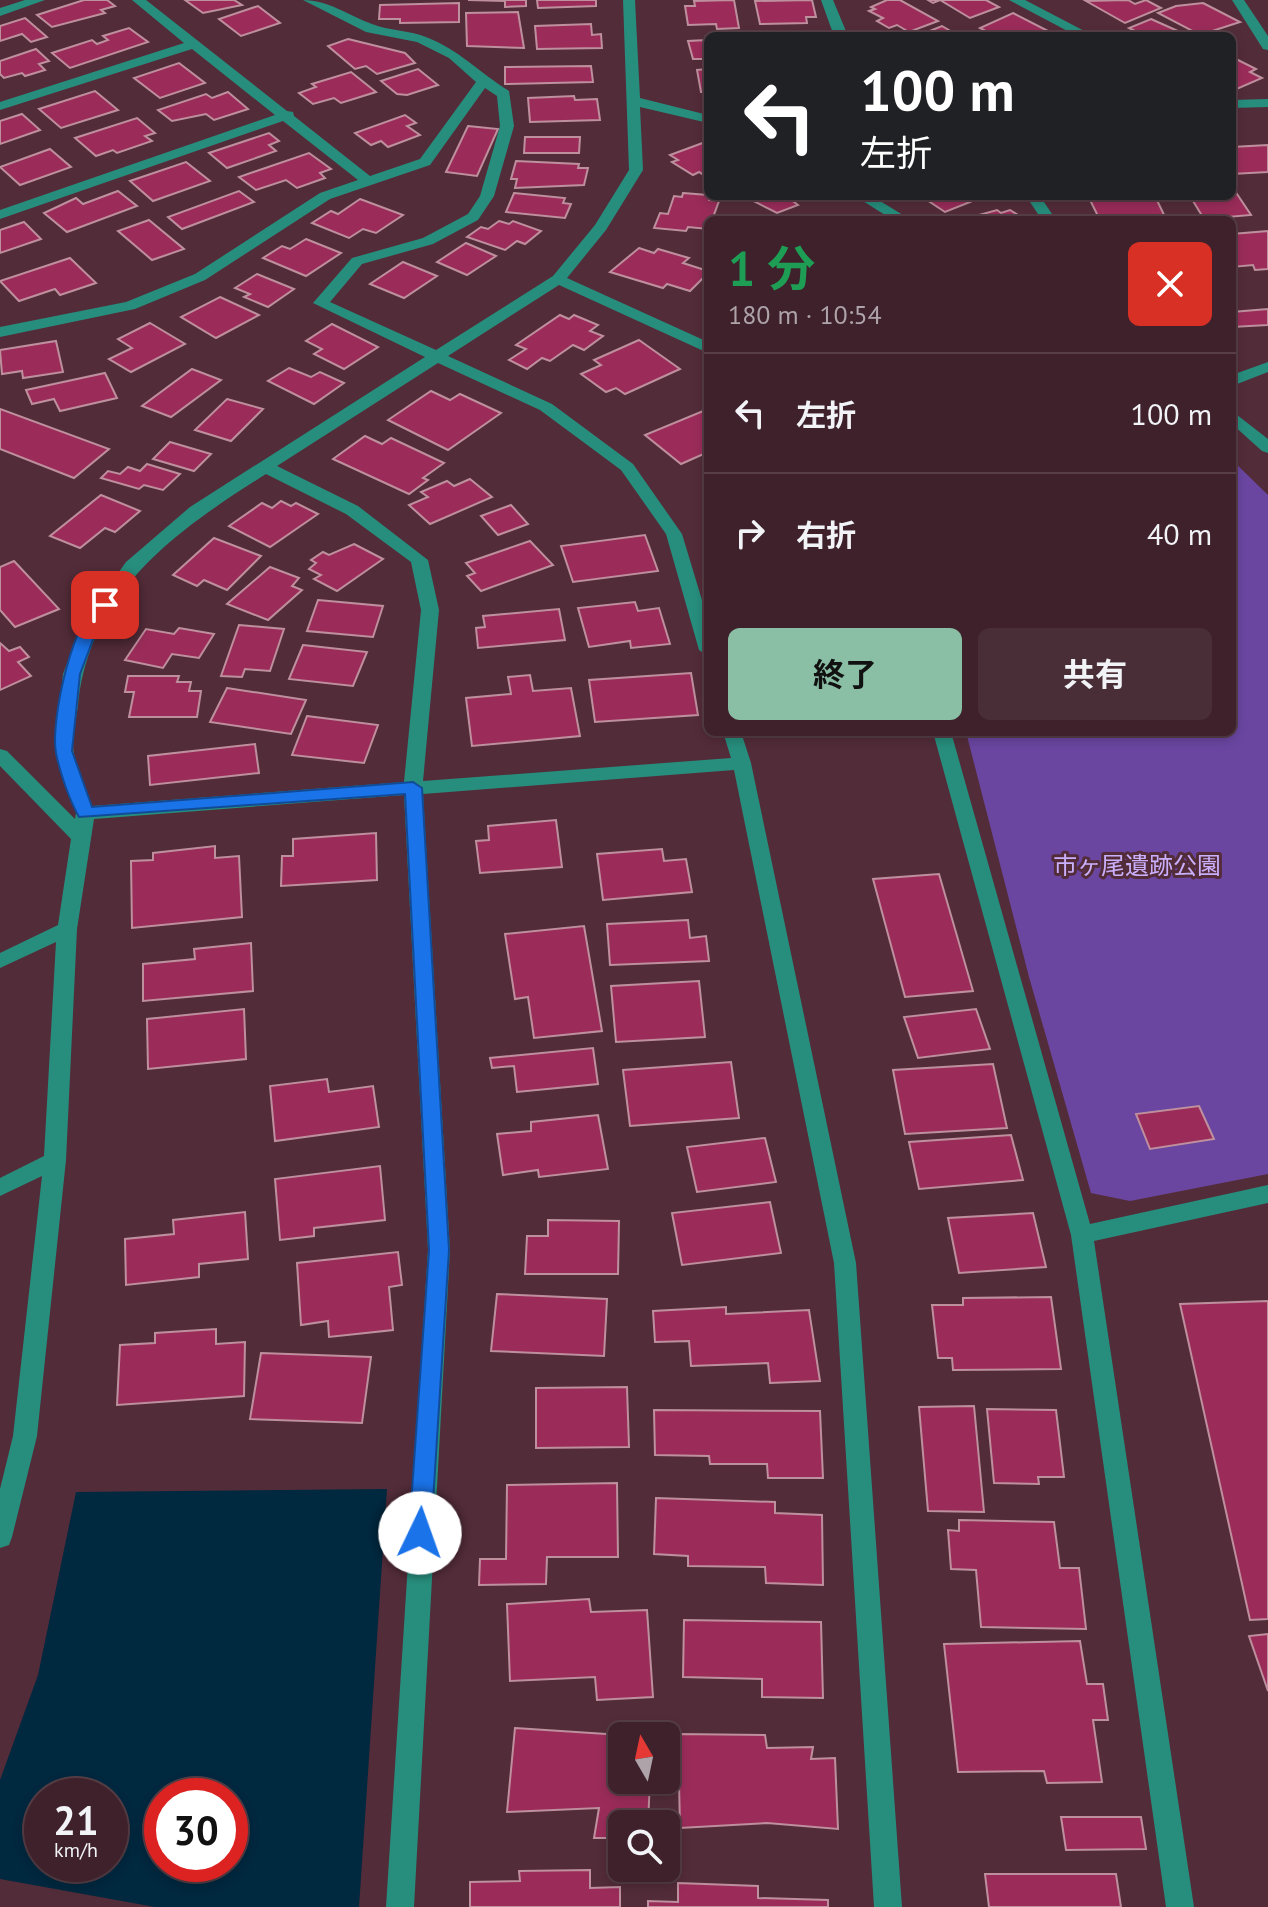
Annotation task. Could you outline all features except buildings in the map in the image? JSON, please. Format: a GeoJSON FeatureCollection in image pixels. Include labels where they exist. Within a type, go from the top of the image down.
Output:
{"type":"FeatureCollection","features":[{"type":"Feature","properties":{"kind":"street"},"geometry":{"type":"LineString","coordinates":[[0,12],[39,0]]}},
{"type":"Feature","properties":{"kind":"street"},"geometry":{"type":"LineString","coordinates":[[138,0],[288,115],[370,183]]}},
{"type":"Feature","properties":{"kind":"street"},"geometry":{"type":"LineString","coordinates":[[309,0],[371,29],[421,39],[454,55],[483,81],[504,94],[507,126],[487,196],[473,217],[428,241],[357,261],[321,303],[546,407],[627,467],[674,534],[704,636]]}},
{"type":"Feature","properties":{"kind":"street"},"geometry":{"type":"LineString","coordinates":[[0,1537],[25,1436],[55,1160],[67,929],[85,813],[64,751],[72,674],[91,624],[132,566],[196,511],[558,279],[601,227],[636,170],[629,0]]}},
{"type":"Feature","properties":{"kind":"street"},"geometry":{"type":"LineString","coordinates":[[827,0],[839,32]]}},
{"type":"Feature","properties":{"kind":"street"},"geometry":{"type":"LineString","coordinates":[[1015,0],[1079,32]]}},
{"type":"Feature","properties":{"kind":"street"},"geometry":{"type":"LineString","coordinates":[[1238,0],[1268,46]]}},
{"type":"Feature","properties":{"kind":"street"},"geometry":{"type":"LineString","coordinates":[[0,106],[195,44]]}},
{"type":"Feature","properties":{"kind":"street"},"geometry":{"type":"LineString","coordinates":[[0,332],[130,306],[200,277],[325,196],[425,162],[483,81]]}},
{"type":"Feature","properties":{"kind":"street"},"geometry":{"type":"LineString","coordinates":[[634,101],[704,118]]}},
{"type":"Feature","properties":{"kind":"street"},"geometry":{"type":"LineString","coordinates":[[1236,104],[1268,103]]}},
{"type":"Feature","properties":{"kind":"street"},"geometry":{"type":"LineString","coordinates":[[0,215],[288,115]]}},
{"type":"Feature","properties":{"kind":"street"},"geometry":{"type":"LineString","coordinates":[[869,200],[897,216]]}},
{"type":"Feature","properties":{"kind":"street"},"geometry":{"type":"LineString","coordinates":[[558,279],[704,346]]}},
{"type":"Feature","properties":{"kind":"street"},"geometry":{"type":"LineString","coordinates":[[1236,379],[1268,367]]}},
{"type":"Feature","properties":{"kind":"street"},"geometry":{"type":"LineString","coordinates":[[1236,420],[1268,448]]}},
{"type":"Feature","properties":{"kind":"street"},"geometry":{"type":"LineString","coordinates":[[265,467],[352,510],[419,560],[430,610],[413,788],[439,1250],[400,1907]]}},
{"type":"Feature","properties":{"kind":"street"},"geometry":{"type":"LineString","coordinates":[[733,736],[742,763],[845,1263],[888,1907]]}},
{"type":"Feature","properties":{"kind":"street"},"geometry":{"type":"LineString","coordinates":[[943,736],[1082,1235],[1180,1907]]}},
{"type":"Feature","properties":{"kind":"street"},"geometry":{"type":"LineString","coordinates":[[85,813],[742,763]]}},
{"type":"Feature","properties":{"kind":"street"},"geometry":{"type":"LineString","coordinates":[[4,766],[83,839]]}},
{"type":"Feature","properties":{"kind":"street"},"geometry":{"type":"LineString","coordinates":[[0,961],[67,929]]}},
{"type":"Feature","properties":{"kind":"street"},"geometry":{"type":"LineString","coordinates":[[0,1188],[55,1160]]}},
{"type":"Feature","properties":{"kind":"street"},"geometry":{"type":"LineString","coordinates":[[1082,1235],[1268,1194]]}},
{"type":"Feature","properties":{"kind":"green space","name":"市ヶ尾遺跡公園"},"geometry":{"type":"Polygon","coordinates":[[[1236,464],[1268,495],[1268,1174],[1130,1201],[1091,1193],[1029,977],[967,736],[1236,736],[1236,464]]]}},
{"type":"Feature","properties":{"kind":"water"},"geometry":{"type":"Polygon","coordinates":[[[387,1489],[359,1907],[155,1907],[0,1879],[0,1780],[38,1675],[76,1492],[387,1489]]]}},
{"type":"Feature","properties":{"kind":"route"},"geometry":{"type":"LineString","coordinates":[[105,605],[91,624],[72,674],[64,751],[85,813],[413,788],[439,1250],[420,1533]]}}]}
